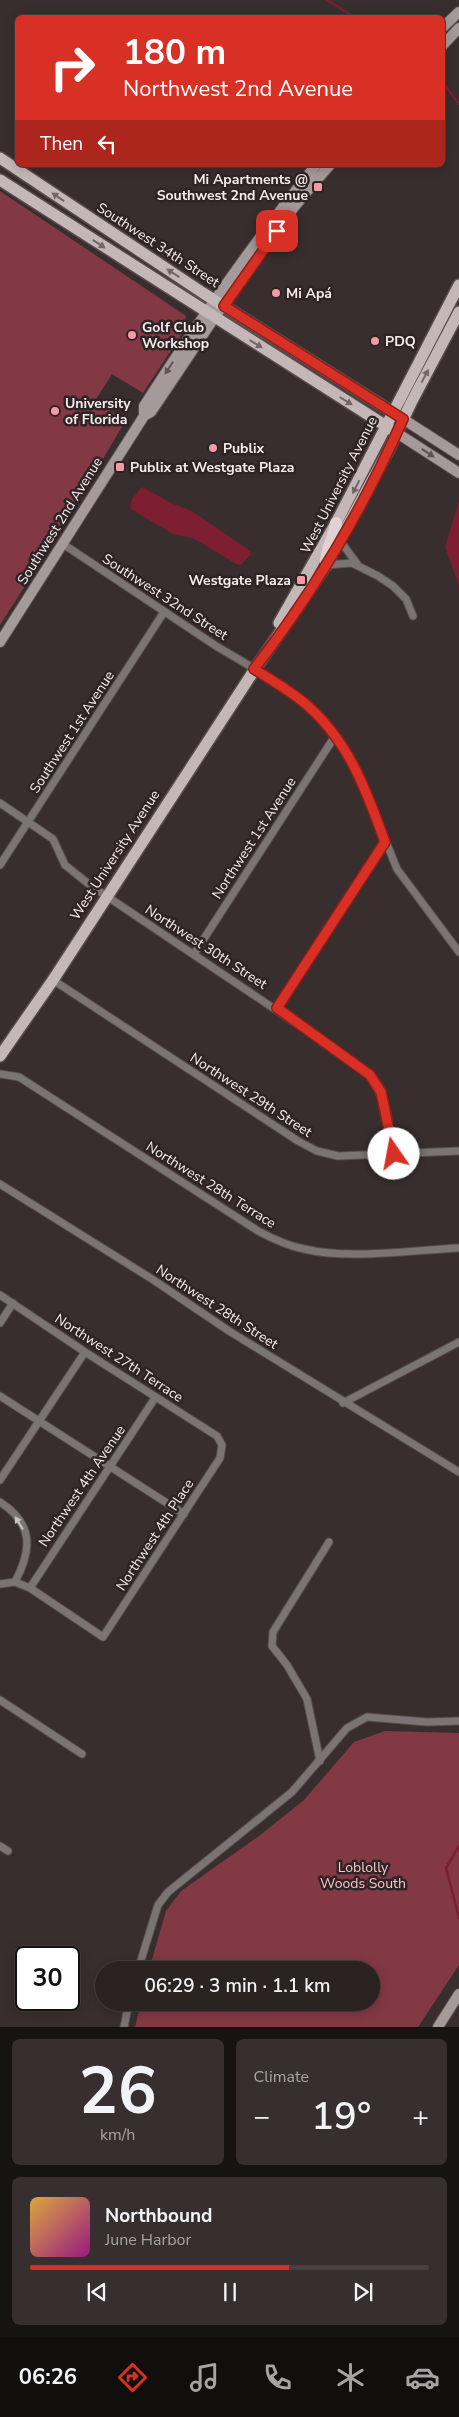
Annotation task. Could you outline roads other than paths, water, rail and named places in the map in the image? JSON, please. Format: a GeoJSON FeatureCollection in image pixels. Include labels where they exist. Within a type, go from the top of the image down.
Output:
{"type":"FeatureCollection","features":[{"type":"Feature","properties":{"kind":"highway"},"geometry":{"type":"LineString","coordinates":[[326,565],[325,553],[335,537],[336,524]]}},
{"type":"Feature","properties":{"kind":"main road"},"geometry":{"type":"LineString","coordinates":[[445,25],[459,12]]}},
{"type":"Feature","properties":{"kind":"main road"},"geometry":{"type":"LineString","coordinates":[[445,43],[459,28]]}},
{"type":"Feature","properties":{"kind":"main road","name":"Southwest 34th Street"},"geometry":{"type":"LineString","coordinates":[[0,158],[219,303],[403,419]]}},
{"type":"Feature","properties":{"kind":"main road","name":"Southwest 2nd Avenue"},"geometry":{"type":"LineString","coordinates":[[219,303],[315,167]]}},
{"type":"Feature","properties":{"kind":"main road","name":"Southwest 2nd Avenue"},"geometry":{"type":"LineString","coordinates":[[0,642],[144,416],[144,406],[219,303],[328,167]]}},
{"type":"Feature","properties":{"kind":"main road"},"geometry":{"type":"LineString","coordinates":[[0,180],[459,473]]}},
{"type":"Feature","properties":{"kind":"main road","name":"West University Avenue"},"geometry":{"type":"LineString","coordinates":[[254,669],[266,644],[307,578],[336,524],[459,286]]}},
{"type":"Feature","properties":{"kind":"main road","name":"West University Avenue"},"geometry":{"type":"LineString","coordinates":[[0,1056],[53,980],[254,669],[341,542],[459,312]]}},
{"type":"Feature","properties":{"kind":"main road"},"geometry":{"type":"LineString","coordinates":[[403,419],[459,455]]}},
{"type":"Feature","properties":{"kind":"main road"},"geometry":{"type":"LineString","coordinates":[[438,2027],[459,1994]]}},
{"type":"Feature","properties":{"kind":"street"},"geometry":{"type":"LineString","coordinates":[[341,542],[358,565]]}},
{"type":"Feature","properties":{"kind":"street","name":"Southwest 32nd Street"},"geometry":{"type":"LineString","coordinates":[[63,544],[302,701],[336,736],[359,775],[397,869],[459,952]]}},
{"type":"Feature","properties":{"kind":"street"},"geometry":{"type":"LineString","coordinates":[[326,565],[336,566],[348,563],[358,565],[393,586],[406,599],[413,616]]}},
{"type":"Feature","properties":{"kind":"street","name":"Southwest 1st Avenue"},"geometry":{"type":"LineString","coordinates":[[0,865],[30,822],[164,612]]}},
{"type":"Feature","properties":{"kind":"street","name":"Northwest 1st Avenue"},"geometry":{"type":"LineString","coordinates":[[194,954],[336,736]]}},
{"type":"Feature","properties":{"kind":"street","name":"Northwest 30th Street"},"geometry":{"type":"LineString","coordinates":[[0,803],[53,839],[65,865],[106,896],[277,1008],[370,1075],[381,1092],[394,1154]]}},
{"type":"Feature","properties":{"kind":"street"},"geometry":{"type":"LineString","coordinates":[[277,1008],[385,842]]}},
{"type":"Feature","properties":{"kind":"street","name":"Northwest 29th Street"},"geometry":{"type":"LineString","coordinates":[[53,980],[298,1142],[317,1151],[338,1156],[459,1151]]}},
{"type":"Feature","properties":{"kind":"street","name":"Northwest 28th Terrace"},"geometry":{"type":"LineString","coordinates":[[0,1074],[19,1077],[258,1231],[278,1241],[305,1250],[342,1254],[459,1248]]}},
{"type":"Feature","properties":{"kind":"street","name":"Northwest 28th Street"},"geometry":{"type":"LineString","coordinates":[[0,1184],[343,1403],[459,1472]]}},
{"type":"Feature","properties":{"kind":"street","name":"Northwest 27th Terrace"},"geometry":{"type":"LineString","coordinates":[[0,1295],[155,1398],[217,1436],[222,1445]]}},
{"type":"Feature","properties":{"kind":"street"},"geometry":{"type":"LineString","coordinates":[[0,1323],[13,1303]]}},
{"type":"Feature","properties":{"kind":"street"},"geometry":{"type":"LineString","coordinates":[[343,1403],[459,1342]]}},
{"type":"Feature","properties":{"kind":"street"},"geometry":{"type":"LineString","coordinates":[[0,1480],[85,1352]]}},
{"type":"Feature","properties":{"kind":"street"},"geometry":{"type":"LineString","coordinates":[[0,1396],[39,1419],[184,1514]]}},
{"type":"Feature","properties":{"kind":"street","name":"Northwest 4th Avenue"},"geometry":{"type":"LineString","coordinates":[[30,1588],[155,1398]]}},
{"type":"Feature","properties":{"kind":"street","name":"Northwest 4th Place"},"geometry":{"type":"LineString","coordinates":[[30,1588],[103,1637],[220,1458],[222,1445]]}},
{"type":"Feature","properties":{"kind":"street"},"geometry":{"type":"LineString","coordinates":[[0,1502],[16,1516],[26,1533],[27,1557],[15,1582]]}},
{"type":"Feature","properties":{"kind":"street"},"geometry":{"type":"LineString","coordinates":[[320,1761],[307,1699],[287,1665],[272,1646],[273,1632],[329,1542]]}},
{"type":"Feature","properties":{"kind":"street"},"geometry":{"type":"LineString","coordinates":[[0,1584],[15,1582],[30,1588]]}},
{"type":"Feature","properties":{"kind":"street"},"geometry":{"type":"LineString","coordinates":[[0,1700],[82,1754]]}},
{"type":"Feature","properties":{"kind":"street"},"geometry":{"type":"LineString","coordinates":[[141,1961],[158,1904],[179,1882],[292,1792],[347,1728],[367,1717],[427,1722],[459,1721]]}},
{"type":"Feature","properties":{"kind":"street"},"geometry":{"type":"LineString","coordinates":[[0,1846],[8,1851]]}},
{"type":"Feature","properties":{"kind":"street"},"geometry":{"type":"LineString","coordinates":[[124,2027],[127,2011]]}},
{"type":"Feature","properties":{"kind":"waterway"},"geometry":{"type":"LineString","coordinates":[[327,0],[351,15]]}},
{"type":"Feature","properties":{"kind":"waterway"},"geometry":{"type":"LineString","coordinates":[[445,85],[459,104]]}},
{"type":"Feature","properties":{"kind":"waterway"},"geometry":{"type":"LineString","coordinates":[[459,1846],[446,1868],[459,1918]]}},
{"type":"Feature","properties":{"kind":"place","name":"Mi Apartments @ Southwest 2nd Avenue"},"geometry":{"type":"Point","coordinates":[318,187]}},
{"type":"Feature","properties":{"kind":"place","name":"Mi Apá"},"geometry":{"type":"Point","coordinates":[276,293]}},
{"type":"Feature","properties":{"kind":"place","name":"Golf Club Workshop"},"geometry":{"type":"Point","coordinates":[132,335]}},
{"type":"Feature","properties":{"kind":"place","name":"PDQ"},"geometry":{"type":"Point","coordinates":[375,341]}},
{"type":"Feature","properties":{"kind":"place","name":"University of Florida"},"geometry":{"type":"Point","coordinates":[55,411]}},
{"type":"Feature","properties":{"kind":"place","name":"Publix"},"geometry":{"type":"Point","coordinates":[213,448]}},
{"type":"Feature","properties":{"kind":"place","name":"Publix at Westgate Plaza"},"geometry":{"type":"Point","coordinates":[120,467]}},
{"type":"Feature","properties":{"kind":"place","name":"Westgate Plaza"},"geometry":{"type":"Point","coordinates":[301,580]}},
{"type":"Feature","properties":{"kind":"park label","name":"Loblolly Woods South"},"geometry":{"type":"Point","coordinates":[363,1875]}}]}
